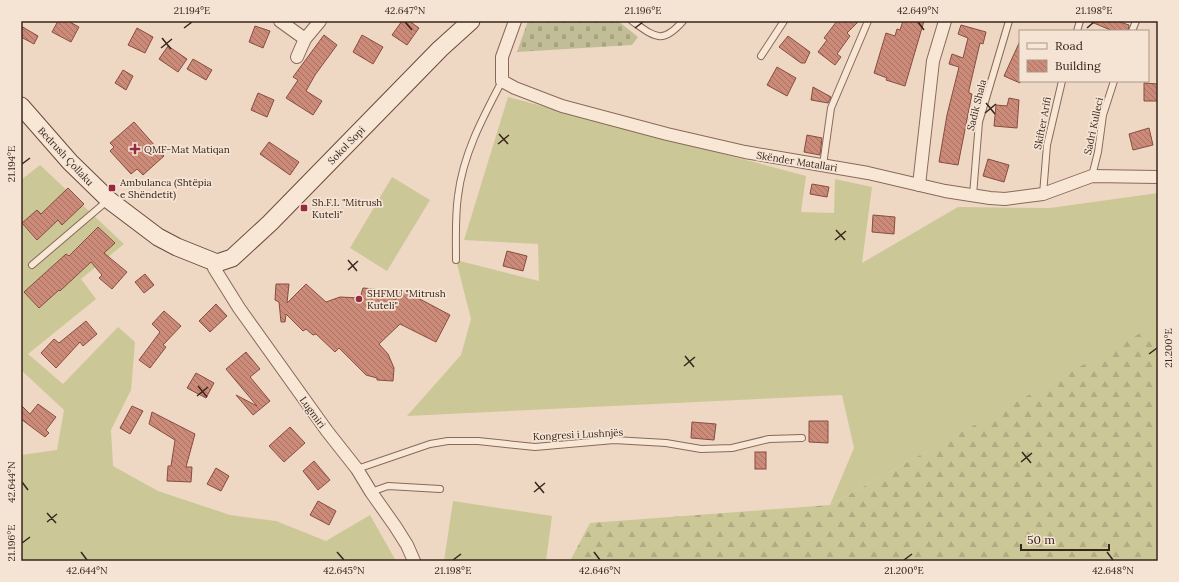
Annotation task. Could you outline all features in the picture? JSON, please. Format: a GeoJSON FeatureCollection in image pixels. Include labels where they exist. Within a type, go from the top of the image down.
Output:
{"type":"FeatureCollection","features":[{"type":"Feature","properties":{"kind":"street"},"geometry":{"type":"LineString","coordinates":[[280,21],[305,39]]}},
{"type":"Feature","properties":{"kind":"street"},"geometry":{"type":"LineString","coordinates":[[297,57],[305,39],[320,21]]}},
{"type":"Feature","properties":{"kind":"street","name":"Sokol Sopi"},"geometry":{"type":"LineString","coordinates":[[217,263],[232,258],[270,223],[440,49],[471,21]]}},
{"type":"Feature","properties":{"kind":"street"},"geometry":{"type":"LineString","coordinates":[[502,81],[502,57],[515,21]]}},
{"type":"Feature","properties":{"kind":"street"},"geometry":{"type":"LineString","coordinates":[[919,185],[933,61],[945,21]]}},
{"type":"Feature","properties":{"kind":"street","name":"Skënder Matallari"},"geometry":{"type":"LineString","coordinates":[[502,81],[515,88],[562,106],[632,126],[745,152],[823,165],[973,195],[1005,199],[1043,194],[1092,176],[1158,177]]}},
{"type":"Feature","properties":{"kind":"street","name":"Bedrush Çollaku"},"geometry":{"type":"LineString","coordinates":[[21,106],[70,162],[108,200],[139,224],[170,244],[217,263]]}},
{"type":"Feature","properties":{"kind":"street","name":"Lugmiri"},"geometry":{"type":"LineString","coordinates":[[217,263],[214,268],[239,308],[327,431],[357,469],[407,545],[414,561]]}},
{"type":"Feature","properties":{"kind":"lane"},"geometry":{"type":"LineString","coordinates":[[632,21],[654,36],[664,37],[673,32],[683,21]]}},
{"type":"Feature","properties":{"kind":"lane"},"geometry":{"type":"LineString","coordinates":[[761,56],[784,21]]}},
{"type":"Feature","properties":{"kind":"lane"},"geometry":{"type":"LineString","coordinates":[[823,165],[831,108],[868,21]]}},
{"type":"Feature","properties":{"kind":"lane","name":"Sadik Shala"},"geometry":{"type":"LineString","coordinates":[[973,195],[979,122],[1009,21]]}},
{"type":"Feature","properties":{"kind":"lane"},"geometry":{"type":"LineString","coordinates":[[456,260],[456,213],[462,176],[478,126],[502,81]]}},
{"type":"Feature","properties":{"kind":"lane","name":"Skifter Arifi"},"geometry":{"type":"LineString","coordinates":[[1043,194],[1046,145],[1062,82]]}},
{"type":"Feature","properties":{"kind":"lane","name":"Sadri Kulleci"},"geometry":{"type":"LineString","coordinates":[[1092,176],[1098,152],[1104,115],[1114,82]]}},
{"type":"Feature","properties":{"kind":"lane"},"geometry":{"type":"LineString","coordinates":[[32,265],[108,200]]}},
{"type":"Feature","properties":{"kind":"lane","name":"Kongresi i Lushnjës"},"geometry":{"type":"LineString","coordinates":[[357,469],[430,444],[448,441],[478,441],[535,447],[614,440],[666,443],[701,449],[732,448],[769,439],[802,438]]}},
{"type":"Feature","properties":{"kind":"lane"},"geometry":{"type":"LineString","coordinates":[[371,492],[388,486],[440,489]]}},
{"type":"Feature","properties":{"kind":"green space"},"geometry":{"type":"Polygon","coordinates":[[[528,21],[618,21],[638,37],[632,45],[517,52],[528,21]]]}},
{"type":"Feature","properties":{"kind":"green space"},"geometry":{"type":"Polygon","coordinates":[[[508,97],[806,176],[801,212],[834,213],[835,179],[872,187],[862,263],[958,207],[1050,208],[1158,193],[1158,334],[1143,332],[830,505],[854,448],[842,395],[407,416],[461,355],[471,319],[456,260],[539,281],[538,244],[464,240],[508,97]]]}},
{"type":"Feature","properties":{"kind":"green space"},"geometry":{"type":"Polygon","coordinates":[[[40,165],[124,244],[81,279],[96,299],[28,354],[63,384],[118,327],[135,342],[131,390],[111,430],[113,466],[158,491],[230,515],[276,521],[326,541],[370,515],[396,561],[21,561],[21,455],[57,450],[64,410],[21,370],[21,180],[40,165]]]}},
{"type":"Feature","properties":{"kind":"green space"},"geometry":{"type":"Polygon","coordinates":[[[392,177],[430,200],[387,271],[350,248],[392,177]]]}},
{"type":"Feature","properties":{"kind":"green space"},"geometry":{"type":"Polygon","coordinates":[[[1153,326],[1158,327],[1158,561],[570,561],[590,523],[830,505],[1153,326]]]}},
{"type":"Feature","properties":{"kind":"green space"},"geometry":{"type":"Polygon","coordinates":[[[453,501],[552,516],[546,561],[444,561],[453,501]]]}},
{"type":"Feature","properties":{"kind":"building"},"geometry":{"type":"Polygon","coordinates":[[[58,21],[68,21],[79,27],[71,42],[52,32],[58,21]]]}},
{"type":"Feature","properties":{"kind":"building"},"geometry":{"type":"Polygon","coordinates":[[[402,21],[409,21],[419,28],[407,45],[392,35],[402,21]]]}},
{"type":"Feature","properties":{"kind":"building"},"geometry":{"type":"Polygon","coordinates":[[[837,21],[859,21],[847,33],[850,36],[837,54],[841,57],[835,65],[818,52],[827,40],[824,38],[837,21]]]}},
{"type":"Feature","properties":{"kind":"building"},"geometry":{"type":"Polygon","coordinates":[[[903,21],[924,21],[905,86],[886,80],[887,78],[874,73],[886,33],[895,36],[897,29],[900,30],[903,21]]]}},
{"type":"Feature","properties":{"kind":"building"},"geometry":{"type":"Polygon","coordinates":[[[1089,21],[1117,21],[1129,25],[1128,30],[1111,30],[1089,21]]]}},
{"type":"Feature","properties":{"kind":"building"},"geometry":{"type":"Polygon","coordinates":[[[961,25],[986,32],[983,44],[980,43],[969,90],[969,93],[972,94],[958,165],[939,162],[947,115],[959,67],[949,64],[952,54],[963,58],[968,38],[958,34],[961,25]]]}},
{"type":"Feature","properties":{"kind":"building"},"geometry":{"type":"Polygon","coordinates":[[[21,26],[38,36],[34,44],[21,37],[21,26]]]}},
{"type":"Feature","properties":{"kind":"building"},"geometry":{"type":"Polygon","coordinates":[[[255,26],[270,31],[263,48],[249,42],[255,26]]]}},
{"type":"Feature","properties":{"kind":"building"},"geometry":{"type":"Polygon","coordinates":[[[137,28],[153,37],[145,53],[128,45],[137,28]]]}},
{"type":"Feature","properties":{"kind":"building"},"geometry":{"type":"Polygon","coordinates":[[[324,35],[337,45],[315,75],[306,91],[322,101],[313,115],[286,98],[298,80],[293,77],[324,35]]]}},
{"type":"Feature","properties":{"kind":"building"},"geometry":{"type":"Polygon","coordinates":[[[362,35],[383,47],[373,64],[353,52],[362,35]]]}},
{"type":"Feature","properties":{"kind":"building"},"geometry":{"type":"Polygon","coordinates":[[[788,36],[810,52],[805,63],[801,63],[779,47],[788,36]]]}},
{"type":"Feature","properties":{"kind":"building"},"geometry":{"type":"Polygon","coordinates":[[[1019,43],[1020,83],[1004,76],[1019,43]]]}},
{"type":"Feature","properties":{"kind":"building"},"geometry":{"type":"Polygon","coordinates":[[[168,46],[187,59],[178,72],[159,59],[168,46]]]}},
{"type":"Feature","properties":{"kind":"building"},"geometry":{"type":"Polygon","coordinates":[[[193,59],[212,70],[206,80],[187,69],[193,59]]]}},
{"type":"Feature","properties":{"kind":"building"},"geometry":{"type":"Polygon","coordinates":[[[777,67],[796,78],[787,96],[767,85],[777,67]]]}},
{"type":"Feature","properties":{"kind":"building"},"geometry":{"type":"Polygon","coordinates":[[[123,70],[133,76],[126,90],[115,83],[123,70]]]}},
{"type":"Feature","properties":{"kind":"building"},"geometry":{"type":"Polygon","coordinates":[[[1144,83],[1158,84],[1158,101],[1144,101],[1144,83]]]}},
{"type":"Feature","properties":{"kind":"building"},"geometry":{"type":"Polygon","coordinates":[[[813,87],[831,97],[828,103],[811,100],[813,87]]]}},
{"type":"Feature","properties":{"kind":"building"},"geometry":{"type":"Polygon","coordinates":[[[258,93],[274,100],[267,117],[251,110],[258,93]]]}},
{"type":"Feature","properties":{"kind":"building"},"geometry":{"type":"Polygon","coordinates":[[[1009,98],[1019,100],[1017,128],[994,126],[996,105],[1007,106],[1009,98]]]}},
{"type":"Feature","properties":{"kind":"building","name":"QMF-Mat Matiqan"},"geometry":{"type":"Polygon","coordinates":[[[134,122],[164,156],[143,175],[137,169],[131,174],[110,151],[114,147],[110,143],[134,122]]]}},
{"type":"Feature","properties":{"kind":"building"},"geometry":{"type":"Polygon","coordinates":[[[1149,128],[1153,145],[1133,150],[1129,134],[1149,128]]]}},
{"type":"Feature","properties":{"kind":"building"},"geometry":{"type":"Polygon","coordinates":[[[807,135],[822,138],[820,155],[804,152],[807,135]]]}},
{"type":"Feature","properties":{"kind":"building"},"geometry":{"type":"Polygon","coordinates":[[[269,142],[299,162],[290,175],[260,154],[269,142]]]}},
{"type":"Feature","properties":{"kind":"building"},"geometry":{"type":"Polygon","coordinates":[[[988,159],[1009,165],[1004,182],[983,176],[988,159]]]}},
{"type":"Feature","properties":{"kind":"building"},"geometry":{"type":"Polygon","coordinates":[[[812,184],[829,187],[827,197],[810,194],[812,184]]]}},
{"type":"Feature","properties":{"kind":"building"},"geometry":{"type":"Polygon","coordinates":[[[68,188],[84,204],[62,225],[58,220],[37,240],[22,223],[37,210],[41,214],[68,188]]]}},
{"type":"Feature","properties":{"kind":"building"},"geometry":{"type":"Polygon","coordinates":[[[873,215],[895,217],[894,234],[872,232],[873,215]]]}},
{"type":"Feature","properties":{"kind":"building"},"geometry":{"type":"Polygon","coordinates":[[[98,227],[115,243],[104,253],[127,272],[112,289],[99,278],[102,275],[91,262],[39,308],[24,292],[66,254],[69,256],[98,227]]]}},
{"type":"Feature","properties":{"kind":"building"},"geometry":{"type":"Polygon","coordinates":[[[507,251],[527,256],[523,271],[503,266],[507,251]]]}},
{"type":"Feature","properties":{"kind":"building"},"geometry":{"type":"Polygon","coordinates":[[[145,274],[154,285],[144,293],[135,282],[145,274]]]}},
{"type":"Feature","properties":{"kind":"building"},"geometry":{"type":"Polygon","coordinates":[[[276,284],[289,284],[287,303],[306,284],[326,302],[340,297],[360,298],[363,288],[375,289],[395,300],[401,289],[450,315],[436,342],[400,324],[379,344],[388,354],[394,368],[393,381],[377,380],[377,378],[366,375],[339,348],[335,352],[316,334],[313,335],[306,329],[303,331],[286,314],[285,322],[281,322],[279,302],[275,300],[276,284]]]}},
{"type":"Feature","properties":{"kind":"building"},"geometry":{"type":"Polygon","coordinates":[[[216,304],[227,316],[210,332],[199,321],[216,304]]]}},
{"type":"Feature","properties":{"kind":"building"},"geometry":{"type":"Polygon","coordinates":[[[164,311],[181,326],[163,345],[166,347],[150,368],[139,360],[160,332],[152,324],[164,311]]]}},
{"type":"Feature","properties":{"kind":"building"},"geometry":{"type":"Polygon","coordinates":[[[86,321],[97,334],[83,346],[80,342],[56,368],[41,353],[54,339],[59,343],[86,321]]]}},
{"type":"Feature","properties":{"kind":"building"},"geometry":{"type":"Polygon","coordinates":[[[246,352],[260,369],[250,377],[270,401],[253,415],[236,395],[257,406],[226,369],[246,352]]]}},
{"type":"Feature","properties":{"kind":"building"},"geometry":{"type":"Polygon","coordinates":[[[196,373],[214,383],[206,398],[187,388],[196,373]]]}},
{"type":"Feature","properties":{"kind":"building"},"geometry":{"type":"Polygon","coordinates":[[[38,404],[56,417],[46,430],[49,433],[45,437],[21,419],[21,405],[30,414],[38,404]]]}},
{"type":"Feature","properties":{"kind":"building"},"geometry":{"type":"Polygon","coordinates":[[[132,406],[143,411],[130,434],[120,428],[132,406]]]}},
{"type":"Feature","properties":{"kind":"building"},"geometry":{"type":"Polygon","coordinates":[[[152,412],[195,434],[186,467],[192,467],[191,482],[167,481],[168,466],[171,466],[175,440],[149,424],[152,412]]]}},
{"type":"Feature","properties":{"kind":"building"},"geometry":{"type":"Polygon","coordinates":[[[809,421],[828,421],[828,443],[809,442],[809,421]]]}},
{"type":"Feature","properties":{"kind":"building"},"geometry":{"type":"Polygon","coordinates":[[[692,422],[716,424],[714,440],[691,438],[692,422]]]}},
{"type":"Feature","properties":{"kind":"building"},"geometry":{"type":"Polygon","coordinates":[[[290,427],[305,443],[284,462],[269,446],[290,427]]]}},
{"type":"Feature","properties":{"kind":"building"},"geometry":{"type":"Polygon","coordinates":[[[755,452],[766,452],[766,469],[755,469],[755,452]]]}},
{"type":"Feature","properties":{"kind":"building"},"geometry":{"type":"Polygon","coordinates":[[[314,461],[330,480],[318,490],[303,471],[314,461]]]}},
{"type":"Feature","properties":{"kind":"building"},"geometry":{"type":"Polygon","coordinates":[[[216,468],[229,476],[221,491],[207,484],[216,468]]]}},
{"type":"Feature","properties":{"kind":"building"},"geometry":{"type":"Polygon","coordinates":[[[318,501],[336,511],[329,525],[310,515],[318,501]]]}},
{"type":"Feature","properties":{"kind":"place","name":"QMF-Mat Matiqan"},"geometry":{"type":"Point","coordinates":[135,149]}},
{"type":"Feature","properties":{"kind":"place","name":"Ambulanca (Shtëpia e Shëndetit)"},"geometry":{"type":"Point","coordinates":[112,188]}},
{"type":"Feature","properties":{"kind":"place","name":"Sh.F.L \"Mitrush Kuteli\""},"geometry":{"type":"Point","coordinates":[304,208]}},
{"type":"Feature","properties":{"kind":"place","name":"SHFMU \"Mitrush Kuteli\""},"geometry":{"type":"Point","coordinates":[359,299]}}]}
